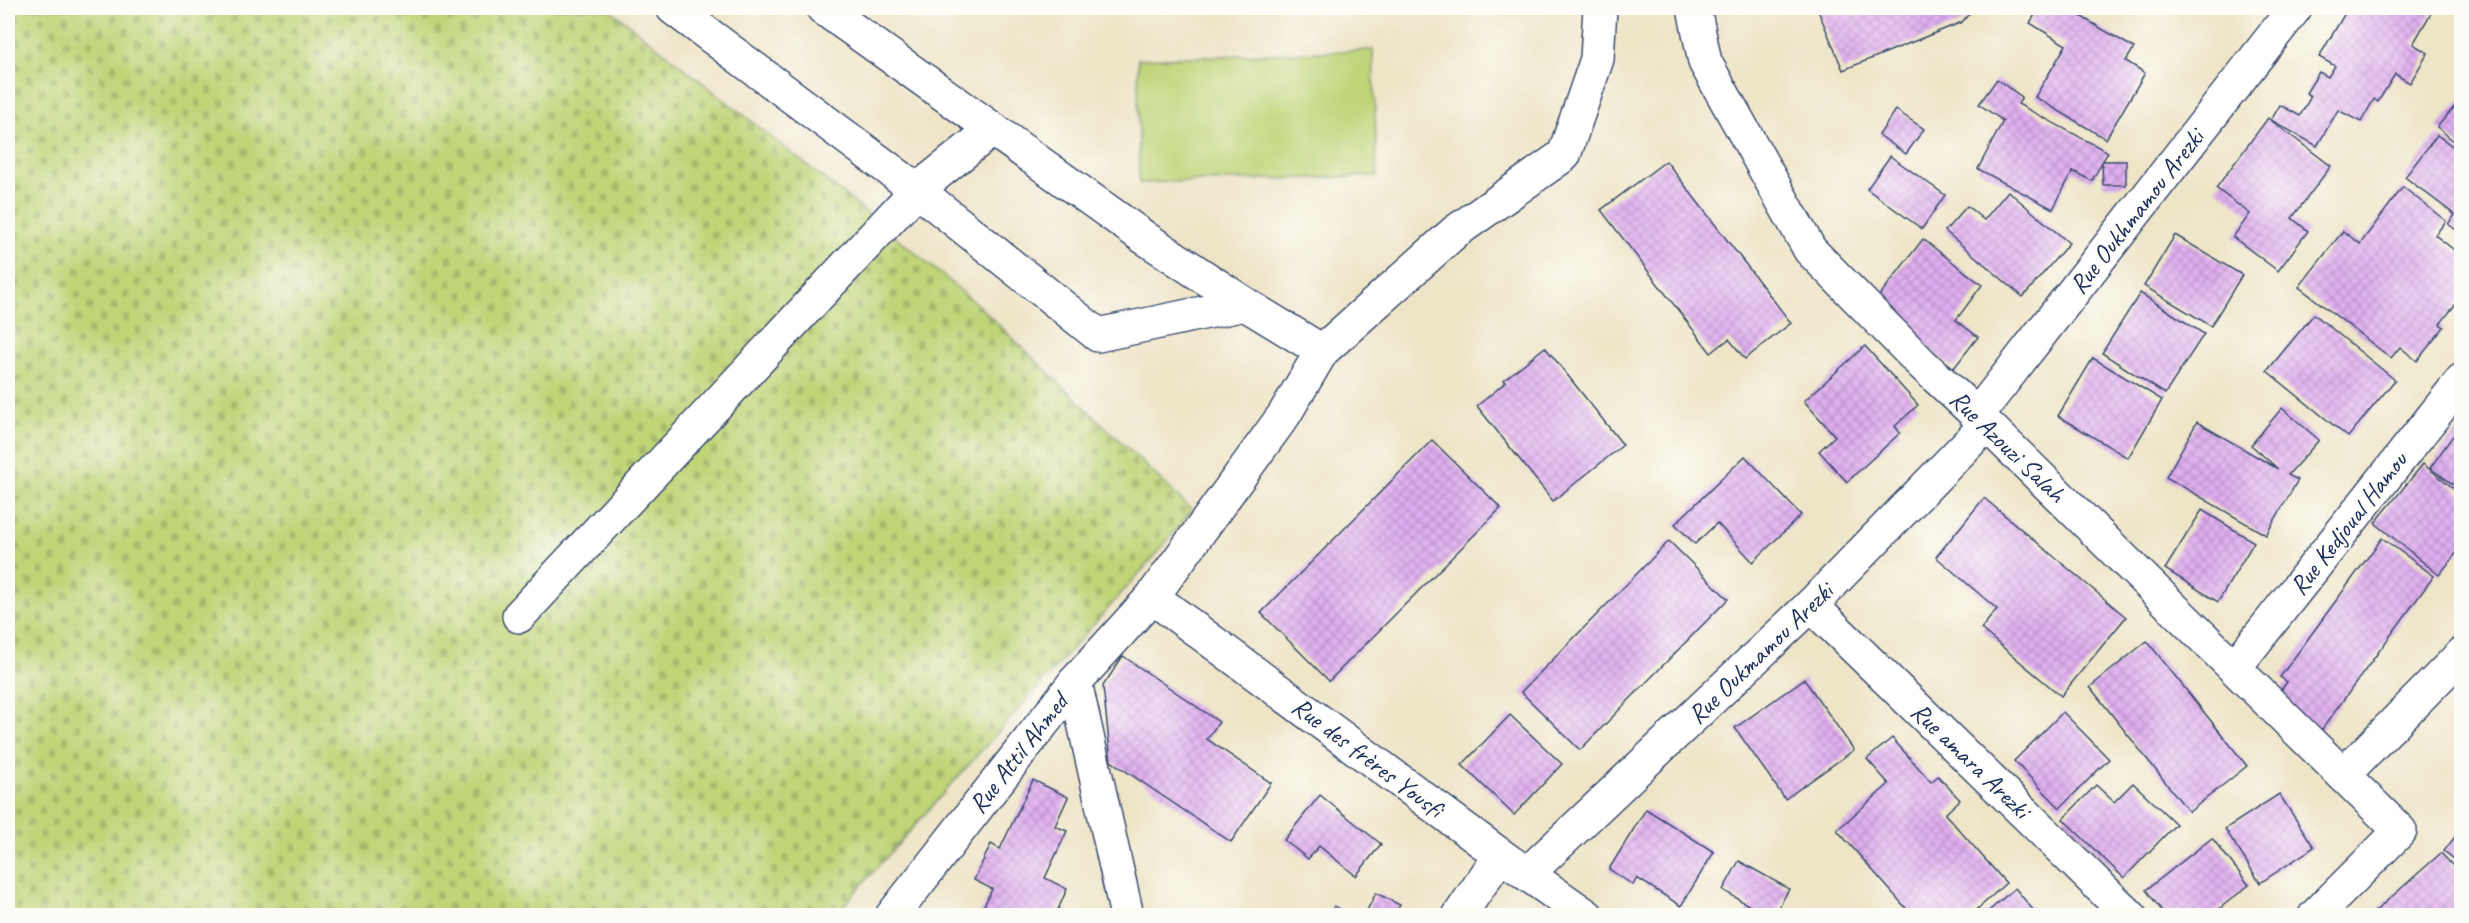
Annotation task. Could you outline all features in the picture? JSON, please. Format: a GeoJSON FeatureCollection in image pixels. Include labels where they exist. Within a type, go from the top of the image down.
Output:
{"type":"FeatureCollection","features":[{"type":"Feature","properties":{"kind":"street"},"geometry":{"type":"LineString","coordinates":[[674,8],[917,190],[1098,335],[1245,304]]}},
{"type":"Feature","properties":{"kind":"street","name":"Rue Attil Ahmed"},"geometry":{"type":"LineString","coordinates":[[892,915],[1075,682],[1152,597],[1284,415],[1322,351],[1455,232],[1564,155],[1597,59],[1600,8]]}},
{"type":"Feature","properties":{"kind":"street","name":"Rue Azouzi Salah"},"geometry":{"type":"LineString","coordinates":[[1694,8],[1705,62],[1810,250],[1922,364],[2235,667],[2400,831],[2315,915]]}},
{"type":"Feature","properties":{"kind":"street","name":"Rue Oukhmamou Arezki"},"geometry":{"type":"LineString","coordinates":[[1982,420],[2295,8]]}},
{"type":"Feature","properties":{"kind":"street"},"geometry":{"type":"LineString","coordinates":[[845,14],[993,129],[1145,238],[1245,304],[1322,351]]}},
{"type":"Feature","properties":{"kind":"street"},"geometry":{"type":"LineString","coordinates":[[519,616],[917,190],[993,129]]}},
{"type":"Feature","properties":{"kind":"street","name":"Rue Kedjoual Hamou"},"geometry":{"type":"LineString","coordinates":[[2235,667],[2462,380]]}},
{"type":"Feature","properties":{"kind":"street","name":"Rue Oukmamou Arezki"},"geometry":{"type":"LineString","coordinates":[[1527,874],[1811,605],[1982,420]]}},
{"type":"Feature","properties":{"kind":"street","name":"Rue des frères Yousfi"},"geometry":{"type":"LineString","coordinates":[[1152,597],[1500,855],[1587,915]]}},
{"type":"Feature","properties":{"kind":"street","name":"Rue amara Arezki"},"geometry":{"type":"LineString","coordinates":[[1811,605],[2130,915]]}},
{"type":"Feature","properties":{"kind":"street"},"geometry":{"type":"LineString","coordinates":[[2343,775],[2462,654]]}},
{"type":"Feature","properties":{"kind":"street"},"geometry":{"type":"LineString","coordinates":[[1075,682],[1127,915]]}},
{"type":"Feature","properties":{"kind":"street"},"geometry":{"type":"LineString","coordinates":[[1460,915],[1500,855]]}},
{"type":"Feature","properties":{"kind":"green space"},"geometry":{"type":"Polygon","coordinates":[[[8,8],[608,8],[871,216],[979,306],[1192,510],[1159,551],[835,915],[8,915],[8,8]]]}},
{"type":"Feature","properties":{"kind":"green space"},"geometry":{"type":"Polygon","coordinates":[[[1373,50],[1377,176],[1139,183],[1138,59],[1373,50]]]}},
{"type":"Feature","properties":{"kind":"building"},"geometry":{"type":"Polygon","coordinates":[[[1817,8],[1974,8],[1962,22],[1843,70],[1817,8]]]}},
{"type":"Feature","properties":{"kind":"building"},"geometry":{"type":"Polygon","coordinates":[[[2039,8],[2067,8],[2134,48],[2126,61],[2145,73],[2106,139],[2035,97],[2066,45],[2030,23],[2039,8]]]}},
{"type":"Feature","properties":{"kind":"building"},"geometry":{"type":"Polygon","coordinates":[[[2348,8],[2434,8],[2413,44],[2428,53],[2410,83],[2395,74],[2378,102],[2374,99],[2361,122],[2338,110],[2317,146],[2271,120],[2280,105],[2300,116],[2311,96],[2306,93],[2319,72],[2328,77],[2335,66],[2319,57],[2348,8]]]}},
{"type":"Feature","properties":{"kind":"building"},"geometry":{"type":"Polygon","coordinates":[[[1997,79],[2022,97],[2018,104],[2108,152],[2103,161],[2126,161],[2126,185],[2103,185],[2102,162],[2092,181],[2073,171],[2053,209],[1978,169],[2003,121],[1979,104],[1997,79]]]}},
{"type":"Feature","properties":{"kind":"building"},"geometry":{"type":"Polygon","coordinates":[[[2462,98],[2462,148],[2437,127],[2462,98]]]}},
{"type":"Feature","properties":{"kind":"building"},"geometry":{"type":"Polygon","coordinates":[[[1896,110],[1924,129],[1906,154],[1879,135],[1896,110]]]}},
{"type":"Feature","properties":{"kind":"building"},"geometry":{"type":"Polygon","coordinates":[[[2268,118],[2331,166],[2292,218],[2308,231],[2278,271],[2233,237],[2250,214],[2216,188],[2268,118]]]}},
{"type":"Feature","properties":{"kind":"building"},"geometry":{"type":"Polygon","coordinates":[[[2437,135],[2462,153],[2462,234],[2448,224],[2455,215],[2405,177],[2437,135]]]}},
{"type":"Feature","properties":{"kind":"building"},"geometry":{"type":"Polygon","coordinates":[[[1890,156],[1945,195],[1922,229],[1867,189],[1890,156]]]}},
{"type":"Feature","properties":{"kind":"building"},"geometry":{"type":"Polygon","coordinates":[[[1666,161],[1791,323],[1745,359],[1729,339],[1711,353],[1601,210],[1666,161]]]}},
{"type":"Feature","properties":{"kind":"building"},"geometry":{"type":"Polygon","coordinates":[[[2403,187],[2446,221],[2435,235],[2462,256],[2462,296],[2440,324],[2444,327],[2417,361],[2400,347],[2391,358],[2299,287],[2343,231],[2360,244],[2403,187]]]}},
{"type":"Feature","properties":{"kind":"building"},"geometry":{"type":"Polygon","coordinates":[[[2008,191],[2069,243],[2023,297],[1945,231],[1967,206],[1984,220],[2008,191]]]}},
{"type":"Feature","properties":{"kind":"building"},"geometry":{"type":"Polygon","coordinates":[[[2175,235],[2242,275],[2211,326],[2144,286],[2175,235]]]}},
{"type":"Feature","properties":{"kind":"building"},"geometry":{"type":"Polygon","coordinates":[[[1923,239],[1982,285],[1956,320],[1978,337],[1954,368],[1873,304],[1923,239]]]}},
{"type":"Feature","properties":{"kind":"building"},"geometry":{"type":"Polygon","coordinates":[[[2140,293],[2204,334],[2165,394],[2102,353],[2140,293]]]}},
{"type":"Feature","properties":{"kind":"building"},"geometry":{"type":"Polygon","coordinates":[[[2314,314],[2395,380],[2348,437],[2267,371],[2314,314]]]}},
{"type":"Feature","properties":{"kind":"building"},"geometry":{"type":"Polygon","coordinates":[[[1865,346],[1918,405],[1895,426],[1900,433],[1847,482],[1819,451],[1835,436],[1804,401],[1865,346]]]}},
{"type":"Feature","properties":{"kind":"building"},"geometry":{"type":"Polygon","coordinates":[[[1545,347],[1623,445],[1553,501],[1477,406],[1506,382],[1504,380],[1545,347]]]}},
{"type":"Feature","properties":{"kind":"building"},"geometry":{"type":"Polygon","coordinates":[[[2093,358],[2162,400],[2128,458],[2058,416],[2093,358]]]}},
{"type":"Feature","properties":{"kind":"building"},"geometry":{"type":"Polygon","coordinates":[[[2282,408],[2319,440],[2288,475],[2298,480],[2266,535],[2166,477],[2197,422],[2278,469],[2251,445],[2282,408]]]}},
{"type":"Feature","properties":{"kind":"building"},"geometry":{"type":"Polygon","coordinates":[[[2462,423],[2462,490],[2430,468],[2462,423]]]}},
{"type":"Feature","properties":{"kind":"building"},"geometry":{"type":"Polygon","coordinates":[[[1432,440],[1501,508],[1329,681],[1261,613],[1432,440]]]}},
{"type":"Feature","properties":{"kind":"building"},"geometry":{"type":"Polygon","coordinates":[[[1745,456],[1801,515],[1753,562],[1717,523],[1695,544],[1675,524],[1745,456]]]}},
{"type":"Feature","properties":{"kind":"building"},"geometry":{"type":"Polygon","coordinates":[[[2423,464],[2462,495],[2462,546],[2439,575],[2375,523],[2423,464]]]}},
{"type":"Feature","properties":{"kind":"building"},"geometry":{"type":"Polygon","coordinates":[[[1984,498],[2126,617],[2061,696],[1981,629],[1997,609],[1936,557],[1984,498]]]}},
{"type":"Feature","properties":{"kind":"building"},"geometry":{"type":"Polygon","coordinates":[[[2202,510],[2254,542],[2218,602],[2165,569],[2202,510]]]}},
{"type":"Feature","properties":{"kind":"building"},"geometry":{"type":"Polygon","coordinates":[[[2382,538],[2434,576],[2317,736],[2272,703],[2287,682],[2280,677],[2382,538]]]}},
{"type":"Feature","properties":{"kind":"building"},"geometry":{"type":"Polygon","coordinates":[[[1669,541],[1728,599],[1580,750],[1521,692],[1669,541]]]}},
{"type":"Feature","properties":{"kind":"building"},"geometry":{"type":"Polygon","coordinates":[[[2147,641],[2247,766],[2189,812],[2090,687],[2147,641]]]}},
{"type":"Feature","properties":{"kind":"building"},"geometry":{"type":"Polygon","coordinates":[[[1123,656],[1219,722],[1207,739],[1271,783],[1231,842],[1111,761],[1103,686],[1123,656]]]}},
{"type":"Feature","properties":{"kind":"building"},"geometry":{"type":"Polygon","coordinates":[[[1804,679],[1854,750],[1785,799],[1735,728],[1804,679]]]}},
{"type":"Feature","properties":{"kind":"building"},"geometry":{"type":"Polygon","coordinates":[[[2063,712],[2109,759],[2060,808],[2014,761],[2063,712]]]}},
{"type":"Feature","properties":{"kind":"building"},"geometry":{"type":"Polygon","coordinates":[[[1510,715],[1562,764],[1514,815],[1462,765],[1510,715]]]}},
{"type":"Feature","properties":{"kind":"building"},"geometry":{"type":"Polygon","coordinates":[[[1892,738],[1931,782],[1938,776],[1960,800],[1945,814],[2006,883],[1970,916],[1913,916],[1837,830],[1889,784],[1867,759],[1892,738]]]}},
{"type":"Feature","properties":{"kind":"building"},"geometry":{"type":"Polygon","coordinates":[[[1033,780],[1068,797],[1055,826],[1067,831],[1045,878],[1067,889],[1055,916],[979,916],[992,889],[974,880],[991,844],[1000,849],[1033,780]]]}},
{"type":"Feature","properties":{"kind":"building"},"geometry":{"type":"Polygon","coordinates":[[[2133,783],[2176,824],[2124,878],[2063,819],[2096,785],[2114,802],[2133,783]]]}},
{"type":"Feature","properties":{"kind":"building"},"geometry":{"type":"Polygon","coordinates":[[[2279,794],[2314,847],[2260,883],[2225,829],[2279,794]]]}},
{"type":"Feature","properties":{"kind":"building"},"geometry":{"type":"Polygon","coordinates":[[[1320,795],[1381,844],[1356,876],[1319,846],[1308,859],[1284,840],[1320,795]]]}},
{"type":"Feature","properties":{"kind":"building"},"geometry":{"type":"Polygon","coordinates":[[[1646,809],[1714,852],[1681,906],[1637,878],[1633,885],[1609,869],[1646,809]]]}},
{"type":"Feature","properties":{"kind":"building"},"geometry":{"type":"Polygon","coordinates":[[[2462,828],[2462,865],[2444,851],[2462,828]]]}},
{"type":"Feature","properties":{"kind":"building"},"geometry":{"type":"Polygon","coordinates":[[[2212,838],[2249,885],[2210,916],[2166,916],[2146,890],[2212,838]]]}},
{"type":"Feature","properties":{"kind":"building"},"geometry":{"type":"Polygon","coordinates":[[[2441,853],[2462,876],[2462,904],[2457,908],[2462,916],[2370,916],[2441,853]]]}},
{"type":"Feature","properties":{"kind":"building"},"geometry":{"type":"Polygon","coordinates":[[[1739,861],[1789,889],[1774,916],[1744,916],[1750,906],[1723,890],[1739,861]]]}},
{"type":"Feature","properties":{"kind":"building"},"geometry":{"type":"Polygon","coordinates":[[[2015,888],[2038,916],[1983,916],[2015,888]]]}},
{"type":"Feature","properties":{"kind":"building"},"geometry":{"type":"Polygon","coordinates":[[[1376,893],[1400,905],[1394,916],[1364,916],[1376,893]]]}},
{"type":"Feature","properties":{"kind":"building"},"geometry":{"type":"Polygon","coordinates":[[[1334,906],[1353,916],[1329,916],[1334,906]]]}}]}
